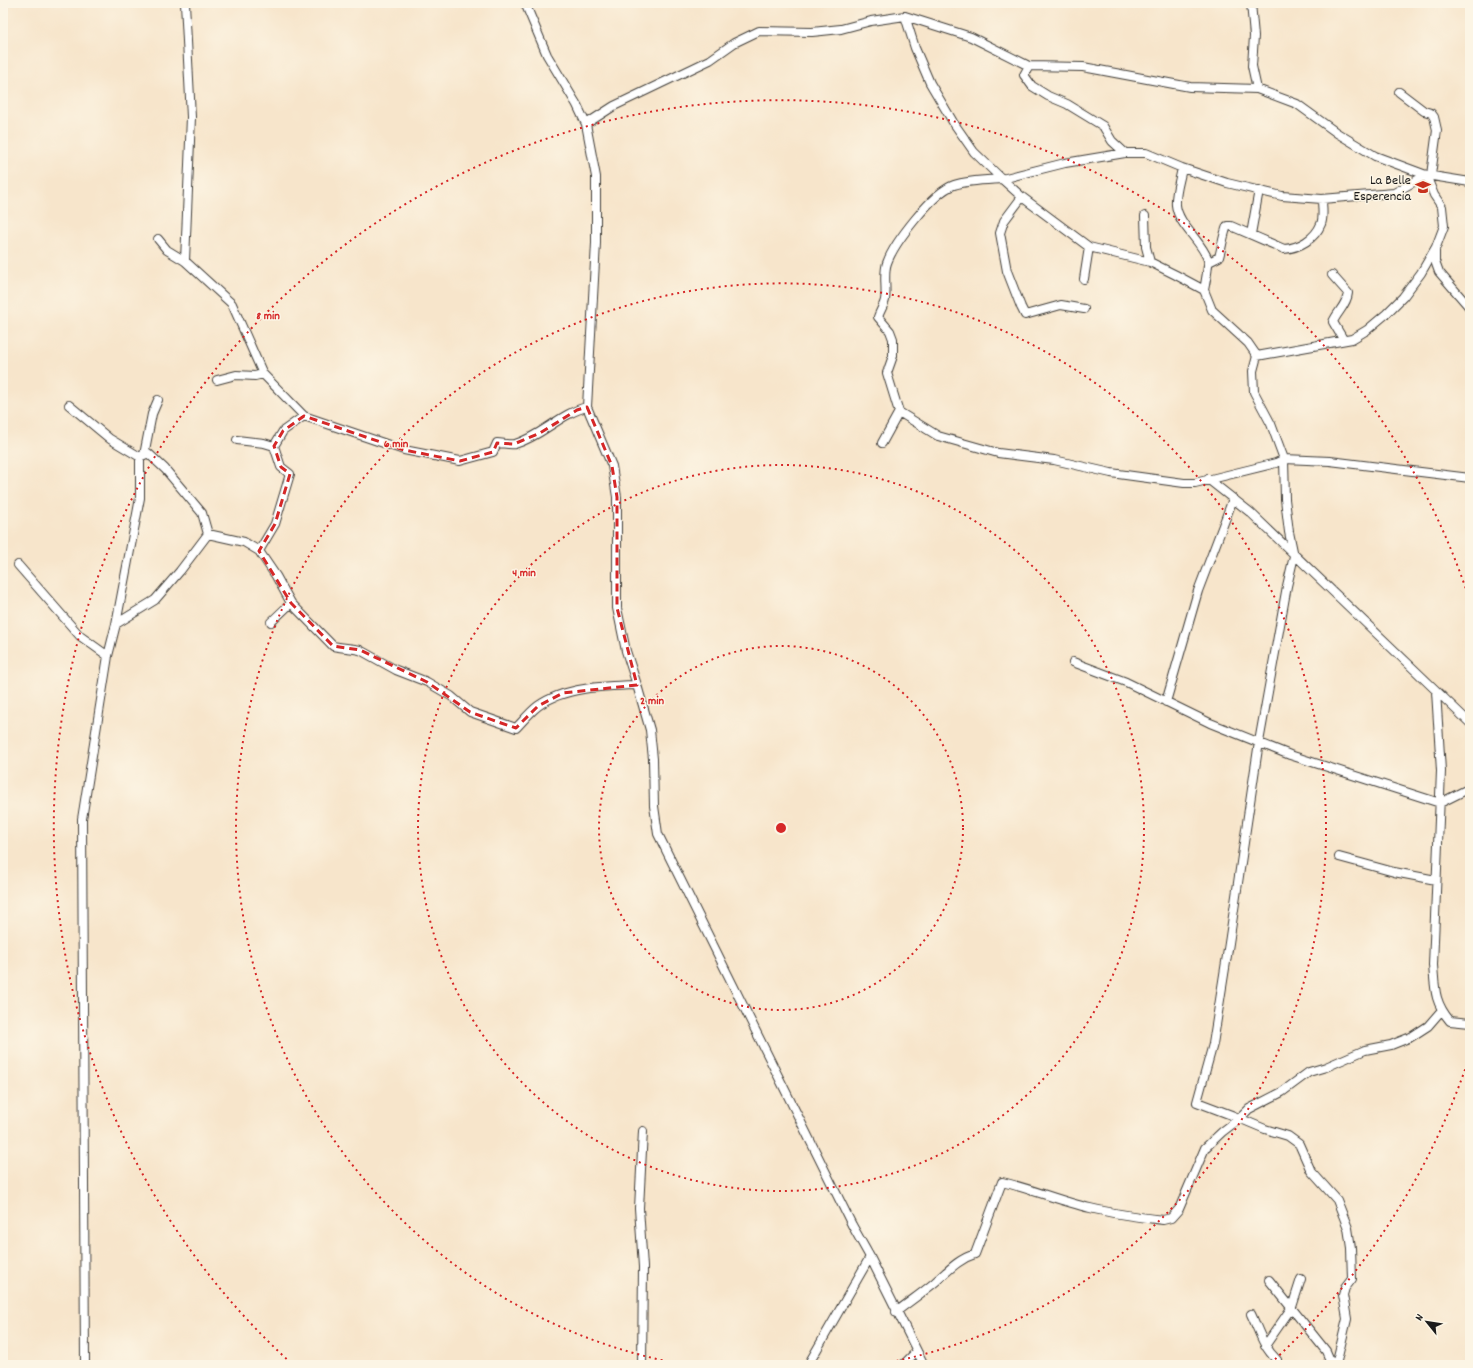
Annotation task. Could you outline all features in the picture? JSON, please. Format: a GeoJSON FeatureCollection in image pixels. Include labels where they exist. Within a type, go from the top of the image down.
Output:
{"type":"FeatureCollection","features":[{"type":"Feature","properties":{"kind":"street"},"geometry":{"type":"LineString","coordinates":[[185,3],[191,117],[185,261]]}},
{"type":"Feature","properties":{"kind":"street"},"geometry":{"type":"LineString","coordinates":[[525,3],[547,55],[577,105],[586,124],[596,177],[596,243],[588,407],[612,466],[618,497],[617,608],[626,651],[650,730],[653,759],[654,806],[658,834],[852,1225],[924,1365]]}},
{"type":"Feature","properties":{"kind":"street"},"geometry":{"type":"LineString","coordinates":[[1251,3],[1254,36],[1252,66],[1257,89]]}},
{"type":"Feature","properties":{"kind":"street"},"geometry":{"type":"LineString","coordinates":[[586,124],[614,106],[710,60],[734,43],[759,31],[812,32],[841,29],[871,21],[906,16],[971,37],[1029,66],[1084,67],[1190,87],[1257,89],[1297,104],[1337,133],[1375,156],[1412,171],[1470,182]]}},
{"type":"Feature","properties":{"kind":"street"},"geometry":{"type":"LineString","coordinates":[[906,16],[915,48],[930,83],[953,122],[974,152],[1002,179],[1022,197],[1089,247],[1150,262],[1204,290]]}},
{"type":"Feature","properties":{"kind":"street"},"geometry":{"type":"LineString","coordinates":[[1029,66],[1024,75],[1032,86],[1048,96],[1067,104],[1103,126],[1112,141],[1125,153]]}},
{"type":"Feature","properties":{"kind":"street"},"geometry":{"type":"LineString","coordinates":[[1257,356],[1285,352],[1343,339],[1352,339],[1362,333],[1386,314],[1403,297],[1421,273],[1436,247],[1444,226],[1442,207],[1434,195],[1429,175],[1437,130],[1434,117],[1431,113],[1424,111],[1399,92]]}},
{"type":"Feature","properties":{"kind":"street"},"geometry":{"type":"LineString","coordinates":[[1429,175],[1394,193],[1322,199],[1282,196],[1227,183],[1182,168],[1146,153],[1125,153],[1065,163],[1002,179],[976,180],[952,186],[931,201],[903,234],[886,264],[885,302],[880,309],[878,317],[890,331],[893,339],[893,356],[887,373],[899,412],[938,436],[998,453],[1054,460],[1111,473],[1167,482],[1194,483],[1276,463],[1284,459],[1330,461],[1470,478]]}},
{"type":"Feature","properties":{"kind":"street"},"geometry":{"type":"LineString","coordinates":[[1182,168],[1176,206],[1181,219],[1198,241],[1209,262],[1204,290],[1212,310],[1248,343],[1257,356],[1253,371],[1254,392],[1271,424],[1284,459],[1285,500],[1294,556],[1259,742],[1213,1044],[1197,1102],[1265,1129],[1288,1136],[1299,1144],[1311,1171],[1337,1200],[1348,1228],[1352,1248],[1352,1278],[1345,1288],[1343,1295],[1347,1319],[1336,1365]]}},
{"type":"Feature","properties":{"kind":"street"},"geometry":{"type":"LineString","coordinates":[[1251,234],[1260,190]]}},
{"type":"Feature","properties":{"kind":"street"},"geometry":{"type":"LineString","coordinates":[[1022,197],[1004,221],[1000,233],[1007,271],[1025,315],[1061,305],[1084,309]]}},
{"type":"Feature","properties":{"kind":"street"},"geometry":{"type":"LineString","coordinates":[[1209,262],[1219,257],[1224,234],[1228,226],[1251,234],[1284,249],[1293,248],[1305,242],[1316,233],[1321,224],[1322,199]]}},
{"type":"Feature","properties":{"kind":"street"},"geometry":{"type":"LineString","coordinates":[[1146,216],[1146,247],[1150,262]]}},
{"type":"Feature","properties":{"kind":"street"},"geometry":{"type":"LineString","coordinates":[[158,239],[167,250],[185,261],[232,304],[263,374],[304,416],[404,450],[460,461],[493,452],[496,443],[514,444],[540,433],[577,410],[588,407]]}},
{"type":"Feature","properties":{"kind":"street"},"geometry":{"type":"LineString","coordinates":[[1084,279],[1089,247]]}},
{"type":"Feature","properties":{"kind":"street"},"geometry":{"type":"LineString","coordinates":[[1436,247],[1435,260],[1439,272],[1470,308]]}},
{"type":"Feature","properties":{"kind":"street"},"geometry":{"type":"LineString","coordinates":[[1332,275],[1348,294],[1348,300],[1333,322],[1343,339]]}},
{"type":"Feature","properties":{"kind":"street"},"geometry":{"type":"LineString","coordinates":[[217,380],[236,375],[255,376],[263,374]]}},
{"type":"Feature","properties":{"kind":"street"},"geometry":{"type":"LineString","coordinates":[[85,1365],[82,819],[108,656],[116,624],[140,498],[142,456],[152,414],[158,400]]}},
{"type":"Feature","properties":{"kind":"street"},"geometry":{"type":"LineString","coordinates":[[69,404],[110,439],[142,456]]}},
{"type":"Feature","properties":{"kind":"street"},"geometry":{"type":"LineString","coordinates":[[882,443],[899,412]]}},
{"type":"Feature","properties":{"kind":"street"},"geometry":{"type":"LineString","coordinates":[[258,551],[275,524],[290,474],[281,467],[274,446],[283,431],[304,416]]}},
{"type":"Feature","properties":{"kind":"street"},"geometry":{"type":"LineString","coordinates":[[237,440],[264,443],[274,446]]}},
{"type":"Feature","properties":{"kind":"street"},"geometry":{"type":"LineString","coordinates":[[142,456],[148,453],[165,469],[202,513],[208,534]]}},
{"type":"Feature","properties":{"kind":"street"},"geometry":{"type":"LineString","coordinates":[[1208,479],[1251,513],[1294,556],[1470,723]]}},
{"type":"Feature","properties":{"kind":"street"},"geometry":{"type":"LineString","coordinates":[[1166,702],[1198,591],[1233,498]]}},
{"type":"Feature","properties":{"kind":"street"},"geometry":{"type":"LineString","coordinates":[[208,534],[244,542],[258,551],[276,576],[291,603],[333,646],[360,650],[396,670],[427,682],[452,696],[470,712],[516,728],[538,706],[563,693],[612,686],[637,685]]}},
{"type":"Feature","properties":{"kind":"street"},"geometry":{"type":"LineString","coordinates":[[116,624],[156,600],[208,534]]}},
{"type":"Feature","properties":{"kind":"street"},"geometry":{"type":"LineString","coordinates":[[18,565],[80,636],[108,656]]}},
{"type":"Feature","properties":{"kind":"street"},"geometry":{"type":"LineString","coordinates":[[272,622],[291,603]]}},
{"type":"Feature","properties":{"kind":"street"},"geometry":{"type":"LineString","coordinates":[[1073,662],[1126,682],[1210,723],[1290,755],[1440,803],[1470,788]]}},
{"type":"Feature","properties":{"kind":"street"},"geometry":{"type":"LineString","coordinates":[[1436,691],[1441,771],[1433,965],[1435,993],[1441,1011],[1450,1021],[1470,1023]]}},
{"type":"Feature","properties":{"kind":"street"},"geometry":{"type":"LineString","coordinates":[[1339,857],[1387,870],[1436,880]]}},
{"type":"Feature","properties":{"kind":"street"},"geometry":{"type":"LineString","coordinates":[[896,1312],[956,1264],[966,1257],[975,1254],[1002,1182],[1030,1189],[1059,1200],[1092,1209],[1163,1220],[1171,1218],[1179,1209],[1205,1148],[1249,1109],[1282,1092],[1309,1072],[1326,1067],[1365,1050],[1390,1045],[1411,1037],[1428,1026],[1441,1011]]}},
{"type":"Feature","properties":{"kind":"street"},"geometry":{"type":"LineString","coordinates":[[642,1365],[643,1267],[639,1208],[643,1132]]}},
{"type":"Feature","properties":{"kind":"street"},"geometry":{"type":"LineString","coordinates":[[808,1365],[870,1258]]}},
{"type":"Feature","properties":{"kind":"street"},"geometry":{"type":"LineString","coordinates":[[1265,1346],[1292,1307],[1301,1279]]}},
{"type":"Feature","properties":{"kind":"street"},"geometry":{"type":"LineString","coordinates":[[1269,1280],[1326,1351],[1332,1365]]}},
{"type":"Feature","properties":{"kind":"street"},"geometry":{"type":"LineString","coordinates":[[1251,1314],[1268,1352],[1277,1360],[1275,1365]]}},
{"type":"Feature","properties":{"kind":"street"},"geometry":{"type":"LineString","coordinates":[[903,1365],[917,1351]]}},
{"type":"Feature","properties":{"kind":"highlighted area"},"geometry":{"type":"Polygon","coordinates":[[[587,407],[612,466],[617,497],[617,608],[637,685],[563,693],[538,706],[516,728],[501,723],[470,712],[427,682],[360,650],[333,646],[291,603],[259,551],[275,524],[290,474],[281,467],[274,446],[283,431],[304,416],[404,450],[460,461],[493,452],[497,443],[514,444],[540,433],[577,410],[587,407]]]}},
{"type":"Feature","properties":{"kind":"place","name":"La Belle Esperencia"},"geometry":{"type":"Point","coordinates":[1423,187]}}]}
